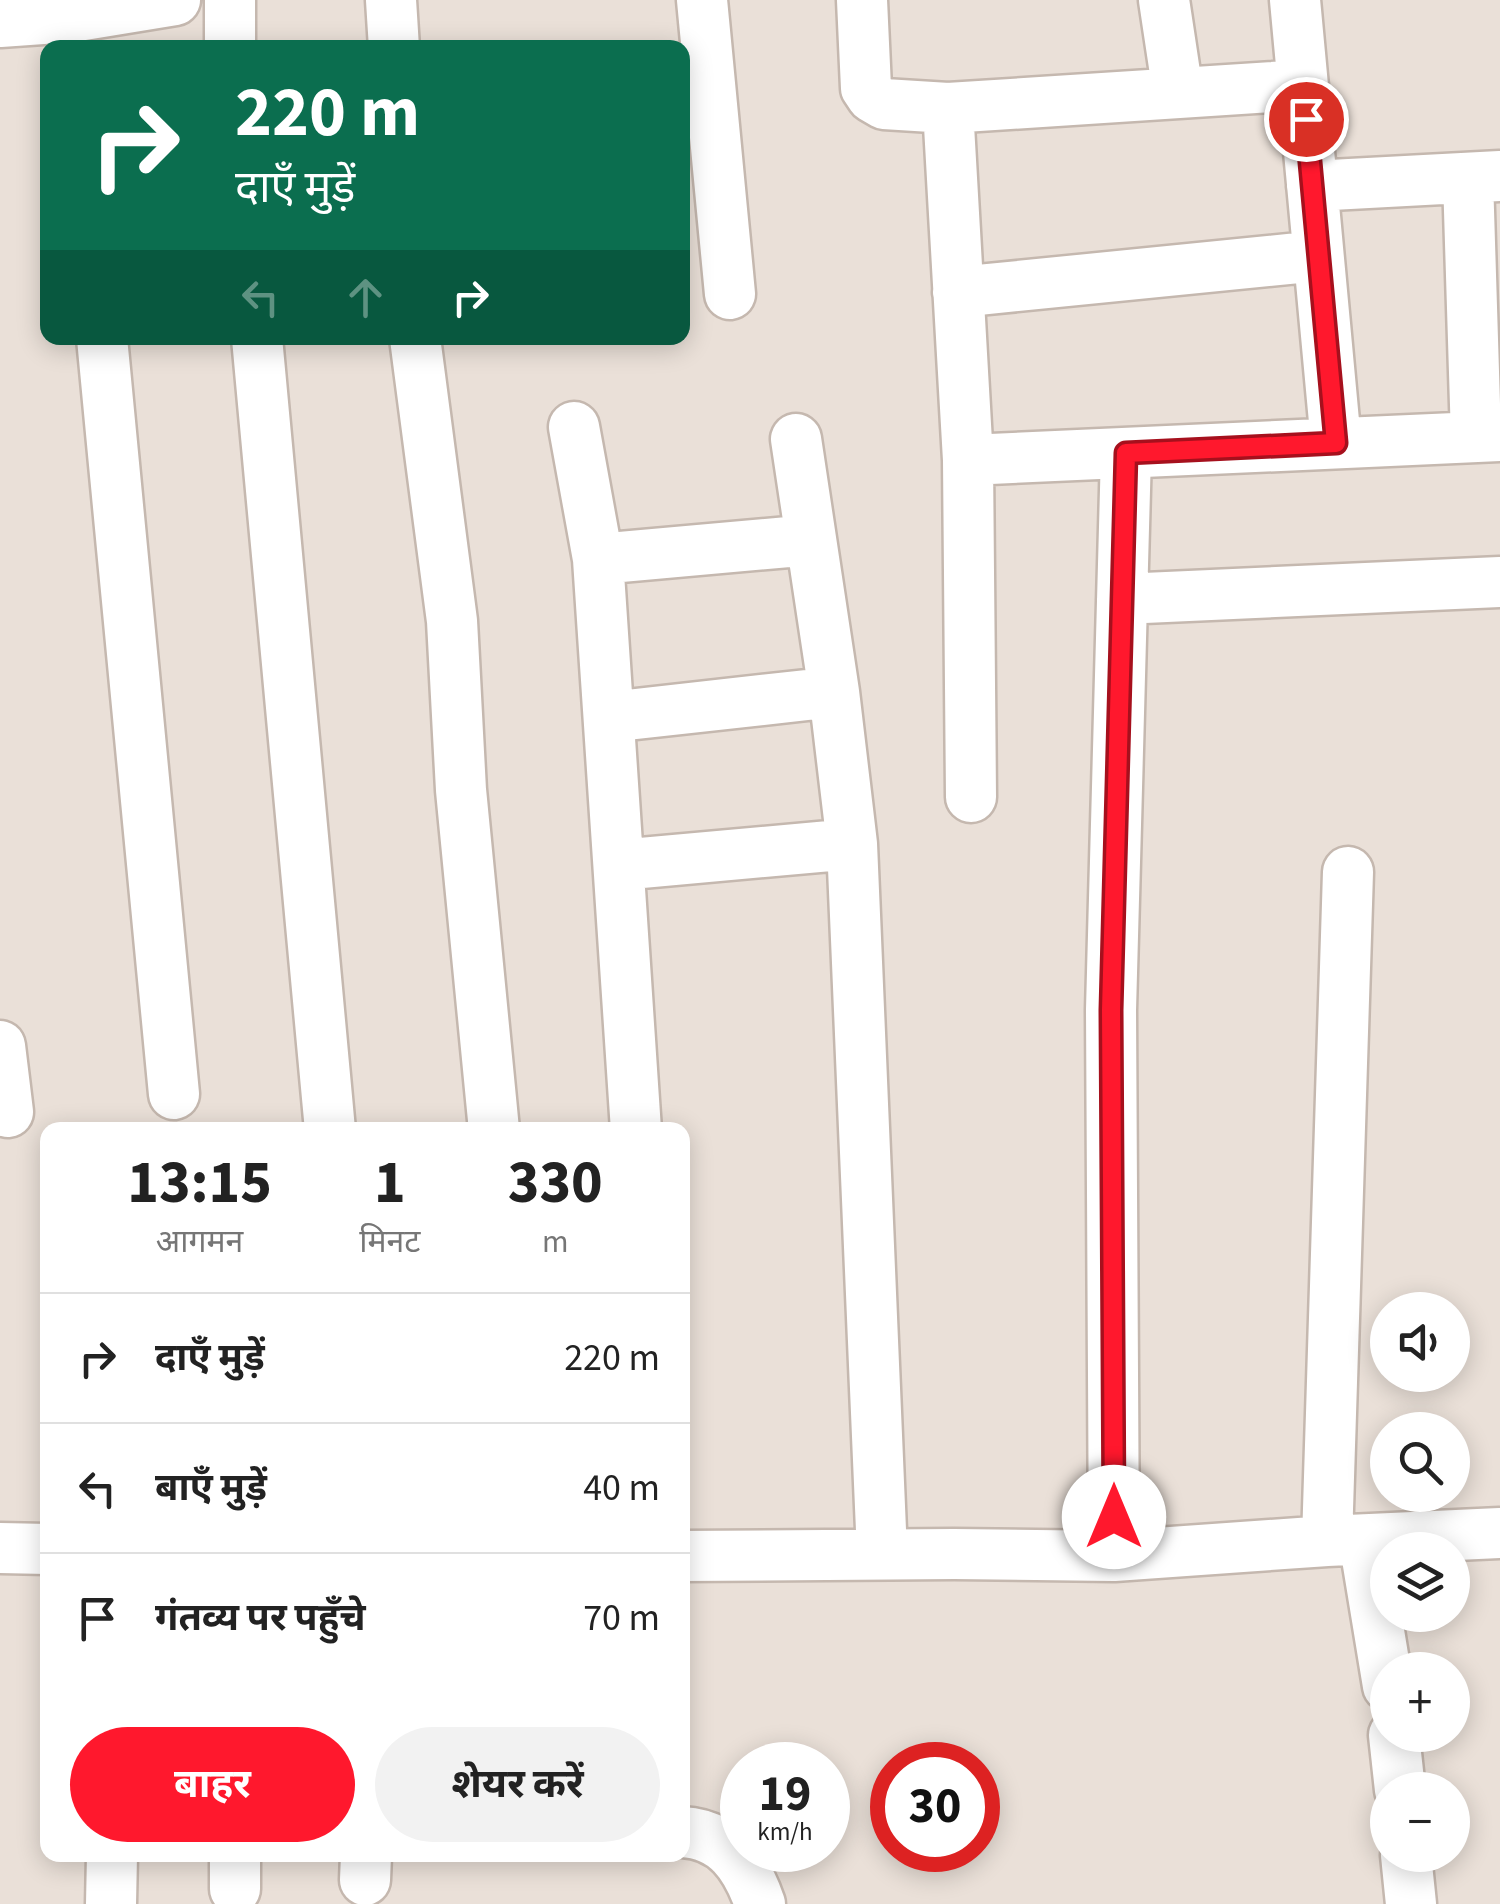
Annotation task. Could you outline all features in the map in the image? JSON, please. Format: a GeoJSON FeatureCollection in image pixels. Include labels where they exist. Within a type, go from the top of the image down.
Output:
{"type":"FeatureCollection","features":[{"type":"Feature","properties":{"kind":"street"},"geometry":{"type":"LineString","coordinates":[[0,22],[72,21],[175,0]]}},
{"type":"Feature","properties":{"kind":"street"},"geometry":{"type":"LineString","coordinates":[[230,0],[230,40]]}},
{"type":"Feature","properties":{"kind":"street"},"geometry":{"type":"LineString","coordinates":[[391,0],[394,40]]}},
{"type":"Feature","properties":{"kind":"street"},"geometry":{"type":"LineString","coordinates":[[702,0],[730,294]]}},
{"type":"Feature","properties":{"kind":"street"},"geometry":{"type":"LineString","coordinates":[[862,0],[866,88],[884,104],[948,108],[1303,85]]}},
{"type":"Feature","properties":{"kind":"street"},"geometry":{"type":"LineString","coordinates":[[1164,0],[1178,93]]}},
{"type":"Feature","properties":{"kind":"street"},"geometry":{"type":"LineString","coordinates":[[1295,0],[1336,443]]}},
{"type":"Feature","properties":{"kind":"street"},"geometry":{"type":"LineString","coordinates":[[948,108],[968,460],[971,797]]}},
{"type":"Feature","properties":{"kind":"street"},"geometry":{"type":"LineString","coordinates":[[968,460],[1488,437],[1484,177],[1312,186]]}},
{"type":"Feature","properties":{"kind":"street"},"geometry":{"type":"LineString","coordinates":[[958,292],[1318,256]]}},
{"type":"Feature","properties":{"kind":"street"},"geometry":{"type":"LineString","coordinates":[[103,345],[174,1094]]}},
{"type":"Feature","properties":{"kind":"street"},"geometry":{"type":"LineString","coordinates":[[258,345],[329,1122]]}},
{"type":"Feature","properties":{"kind":"street"},"geometry":{"type":"LineString","coordinates":[[416,345],[452,621],[461,790],[493,1122]]}},
{"type":"Feature","properties":{"kind":"street"},"geometry":{"type":"LineString","coordinates":[[574,427],[598,559],[635,1122]]}},
{"type":"Feature","properties":{"kind":"street"},"geometry":{"type":"LineString","coordinates":[[796,439],[852,844],[882,1554]]}},
{"type":"Feature","properties":{"kind":"street"},"geometry":{"type":"LineString","coordinates":[[1114,1556],[1111,1010],[1126,453]]}},
{"type":"Feature","properties":{"kind":"street"},"geometry":{"type":"LineString","coordinates":[[598,559],[811,540]]}},
{"type":"Feature","properties":{"kind":"street"},"geometry":{"type":"LineString","coordinates":[[1122,599],[1500,582]]}},
{"type":"Feature","properties":{"kind":"street"},"geometry":{"type":"LineString","coordinates":[[609,717],[834,692]]}},
{"type":"Feature","properties":{"kind":"street"},"geometry":{"type":"LineString","coordinates":[[619,865],[852,844]]}},
{"type":"Feature","properties":{"kind":"street"},"geometry":{"type":"LineString","coordinates":[[1348,872],[1345,1540],[1378,1652]]}},
{"type":"Feature","properties":{"kind":"street"},"geometry":{"type":"LineString","coordinates":[[0,1046],[8,1112]]}},
{"type":"Feature","properties":{"kind":"street"},"geometry":{"type":"LineString","coordinates":[[690,1556],[1114,1556],[1500,1533]]}},
{"type":"Feature","properties":{"kind":"street"},"geometry":{"type":"LineString","coordinates":[[0,1548],[40,1548]]}},
{"type":"Feature","properties":{"kind":"street"},"geometry":{"type":"LineString","coordinates":[[690,1832],[702,1833],[727,1847],[753,1884],[760,1904]]}},
{"type":"Feature","properties":{"kind":"street"},"geometry":{"type":"LineString","coordinates":[[111,1904],[112,1862]]}},
{"type":"Feature","properties":{"kind":"street"},"geometry":{"type":"LineString","coordinates":[[1408,1872],[1411,1904]]}},
{"type":"Feature","properties":{"kind":"shaded area"},"geometry":{"type":"Polygon","coordinates":[[[0,0],[1500,0],[1500,1904],[0,1904],[0,0]]]}},
{"type":"Feature","properties":{"kind":"route"},"geometry":{"type":"LineString","coordinates":[[1114,1517],[1111,1010],[1126,453],[1336,443],[1306,119]]}}]}
